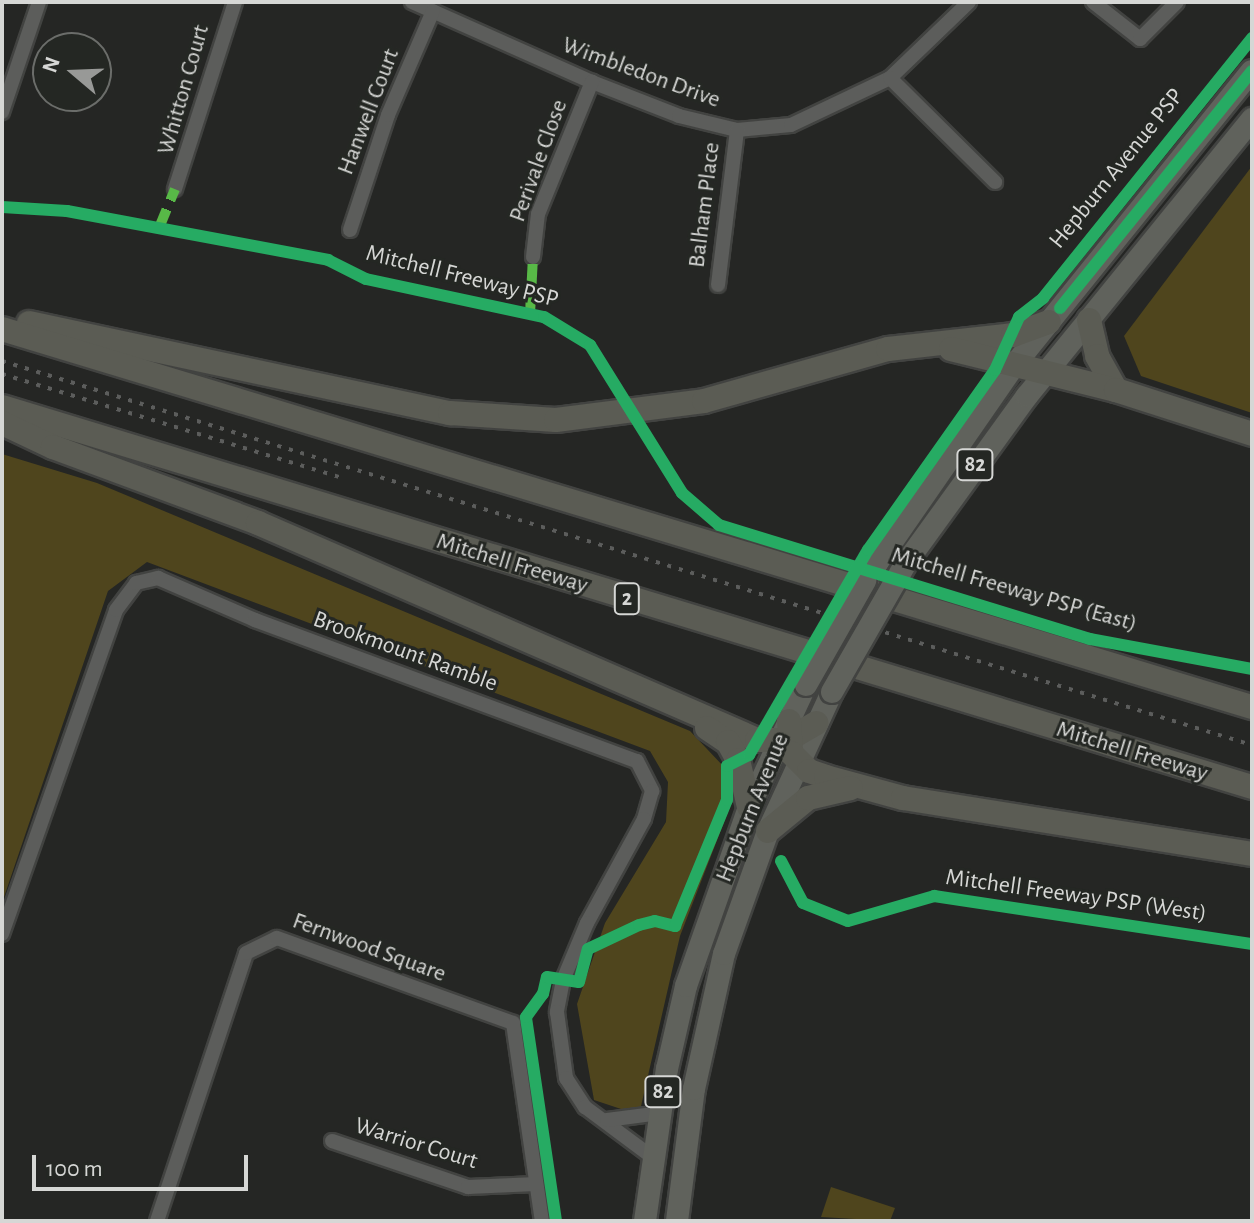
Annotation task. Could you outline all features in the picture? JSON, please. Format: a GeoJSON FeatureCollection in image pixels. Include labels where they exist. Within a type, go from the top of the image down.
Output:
{"type":"FeatureCollection","features":[{"type":"Feature","properties":{"kind":"highway"},"geometry":{"type":"LineString","coordinates":[[2,317],[450,413],[556,420],[704,401],[869,353],[1013,335],[1049,322]]}},
{"type":"Feature","properties":{"kind":"highway"},"geometry":{"type":"LineString","coordinates":[[1089,320],[1097,356],[1116,390]]}},
{"type":"Feature","properties":{"kind":"highway"},"geometry":{"type":"LineString","coordinates":[[2,329],[1252,707]]}},
{"type":"Feature","properties":{"kind":"highway"},"geometry":{"type":"LineString","coordinates":[[929,345],[1016,363],[1116,390],[1252,434]]}},
{"type":"Feature","properties":{"kind":"highway","name":"Mitchell Freeway"},"geometry":{"type":"LineString","coordinates":[[2,407],[1252,787]]}},
{"type":"Feature","properties":{"kind":"highway"},"geometry":{"type":"LineString","coordinates":[[2,423],[53,447],[258,523],[674,707],[757,740],[788,741],[861,787]]}},
{"type":"Feature","properties":{"kind":"highway"},"geometry":{"type":"LineString","coordinates":[[674,707],[728,742],[738,760],[749,807]]}},
{"type":"Feature","properties":{"kind":"highway"},"geometry":{"type":"LineString","coordinates":[[788,741],[816,723]]}},
{"type":"Feature","properties":{"kind":"highway"},"geometry":{"type":"LineString","coordinates":[[768,831],[808,798],[861,787],[1252,854]]}},
{"type":"Feature","properties":{"kind":"main road","name":"Hepburn Avenue"},"geometry":{"type":"LineString","coordinates":[[677,1221],[685,1137],[708,1018],[768,831],[788,741],[806,685],[881,555],[1016,363],[1252,71]]}},
{"type":"Feature","properties":{"kind":"main road","name":"Hepburn Avenue"},"geometry":{"type":"LineString","coordinates":[[816,723],[906,563],[1047,371],[1252,119]]}},
{"type":"Feature","properties":{"kind":"main road","name":"Hepburn Avenue"},"geometry":{"type":"LineString","coordinates":[[645,1221],[652,1157],[686,986],[749,807],[788,741]]}},
{"type":"Feature","properties":{"kind":"street"},"geometry":{"type":"LineString","coordinates":[[2,112],[39,2]]}},
{"type":"Feature","properties":{"kind":"street","name":"Whitton Court"},"geometry":{"type":"LineString","coordinates":[[175,189],[235,2]]}},
{"type":"Feature","properties":{"kind":"street","name":"Wimbledon Drive"},"geometry":{"type":"LineString","coordinates":[[412,2],[592,82],[679,116],[737,130],[791,125],[890,78],[969,2]]}},
{"type":"Feature","properties":{"kind":"street"},"geometry":{"type":"LineString","coordinates":[[1093,2],[1140,39],[1177,2]]}},
{"type":"Feature","properties":{"kind":"street","name":"Hanwell Court"},"geometry":{"type":"LineString","coordinates":[[350,230],[388,115],[433,11]]}},
{"type":"Feature","properties":{"kind":"street"},"geometry":{"type":"LineString","coordinates":[[890,78],[995,182]]}},
{"type":"Feature","properties":{"kind":"street","name":"Perivale Close"},"geometry":{"type":"LineString","coordinates":[[533,257],[538,214],[592,82]]}},
{"type":"Feature","properties":{"kind":"street","name":"Balham Place"},"geometry":{"type":"LineString","coordinates":[[718,285],[737,130]]}},
{"type":"Feature","properties":{"kind":"street","name":"Brookmount Ramble"},"geometry":{"type":"LineString","coordinates":[[2,934],[116,610],[136,583],[158,578],[255,620],[637,761],[652,791],[644,819],[587,923],[563,980],[557,1012],[566,1078],[585,1107],[607,1120],[652,1157]]}},
{"type":"Feature","properties":{"kind":"street","name":"Fernwood Square"},"geometry":{"type":"LineString","coordinates":[[157,1221],[246,953],[277,938],[513,1023],[542,1221]]}},
{"type":"Feature","properties":{"kind":"street"},"geometry":{"type":"LineString","coordinates":[[607,1120],[660,1113]]}},
{"type":"Feature","properties":{"kind":"street","name":"Warrior Court"},"geometry":{"type":"LineString","coordinates":[[332,1141],[468,1187],[536,1184]]}},
{"type":"Feature","properties":{"kind":"shaded area"},"geometry":{"type":"Polygon","coordinates":[[[1252,166],[1252,413],[1141,376],[1124,336],[1252,166]]]}},
{"type":"Feature","properties":{"kind":"shaded area"},"geometry":{"type":"Polygon","coordinates":[[[2,454],[97,483],[690,731],[725,768],[733,799],[680,936],[639,1115],[594,1100],[577,1004],[605,923],[666,822],[668,782],[650,751],[147,562],[108,591],[2,903],[2,454]]]}},
{"type":"Feature","properties":{"kind":"shaded area"},"geometry":{"type":"Polygon","coordinates":[[[831,1187],[895,1208],[890,1221],[821,1217],[831,1187]]]}},
{"type":"Feature","properties":{"kind":"railway"},"geometry":{"type":"LineString","coordinates":[[2,361],[1252,745]]}},
{"type":"Feature","properties":{"kind":"railway"},"geometry":{"type":"LineString","coordinates":[[2,374],[345,479]]}},
{"type":"Feature","properties":{"kind":"marked path"},"geometry":{"type":"LineString","coordinates":[[159,228],[175,189]]}},
{"type":"Feature","properties":{"kind":"marked path"},"geometry":{"type":"LineString","coordinates":[[530,314],[533,257]]}},
{"type":"Feature","properties":{"kind":"cycle path","name":"Hepburn Avenue PSP"},"geometry":{"type":"LineString","coordinates":[[556,1221],[526,1017],[543,994],[547,977],[579,982],[588,949],[639,925],[655,921],[675,926],[727,800],[727,766],[749,755],[868,550],[995,370],[1019,317],[1043,298],[1252,38]]}},
{"type":"Feature","properties":{"kind":"cycle path"},"geometry":{"type":"LineString","coordinates":[[1060,308],[1252,71]]}},
{"type":"Feature","properties":{"kind":"cycle path","name":"Mitchell Freeway PSP"},"geometry":{"type":"LineString","coordinates":[[2,207],[67,211],[328,260],[366,279],[544,317],[590,345],[682,493],[719,525],[1090,639],[1252,669]]}},
{"type":"Feature","properties":{"kind":"cycle path","name":"Mitchell Freeway PSP (West)"},"geometry":{"type":"LineString","coordinates":[[781,861],[803,903],[848,921],[934,896],[1252,944]]}}]}
